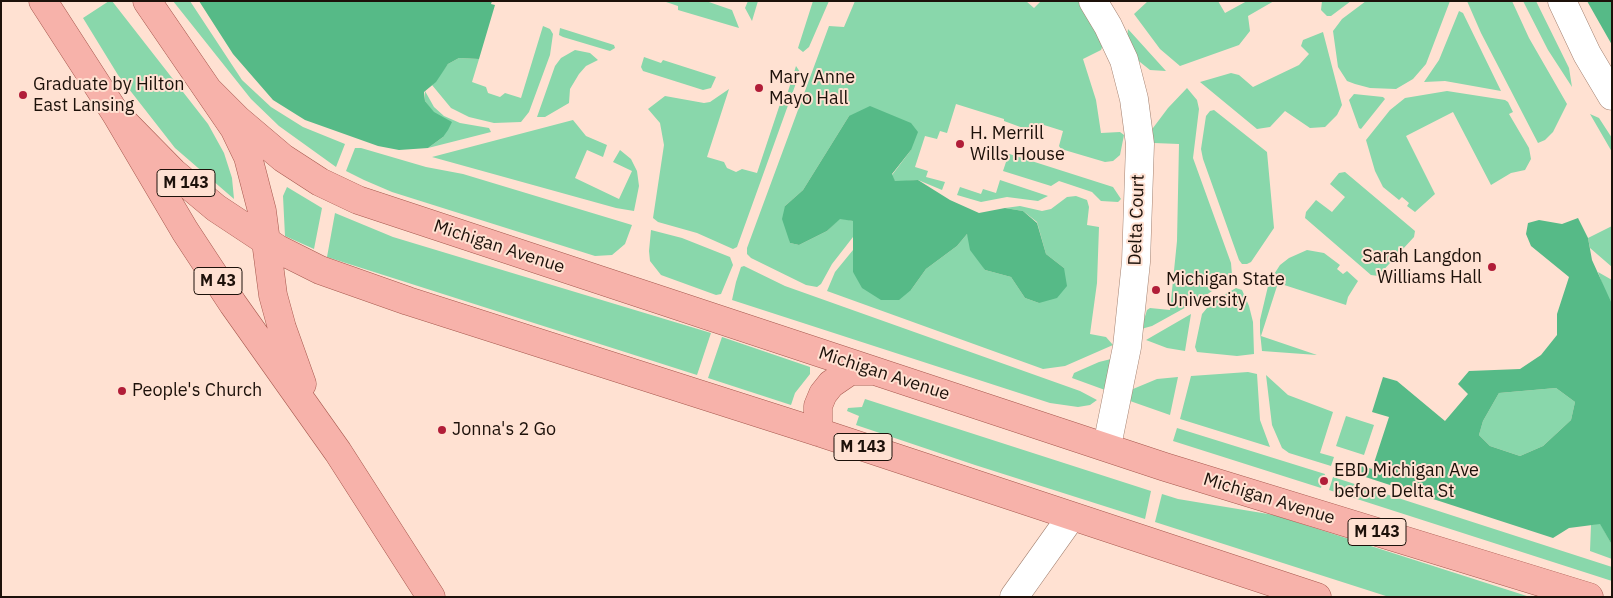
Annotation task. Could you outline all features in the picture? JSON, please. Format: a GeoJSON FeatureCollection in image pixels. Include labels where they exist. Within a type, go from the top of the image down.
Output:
{"type":"FeatureCollection","features":[{"type":"Feature","properties":{"kind":"main road","name":"M 43"},"geometry":{"type":"LineString","coordinates":[[43,1],[116,114],[185,231],[330,441],[431,597]]}},
{"type":"Feature","properties":{"kind":"main road","name":"M 43"},"geometry":{"type":"LineString","coordinates":[[147,1],[234,128],[248,157],[259,195],[273,295],[282,328],[301,382],[330,441]]}},
{"type":"Feature","properties":{"kind":"main road","name":"Michigan Avenue"},"geometry":{"type":"LineString","coordinates":[[209,91],[236,119],[270,148],[333,189],[384,209],[1107,446],[1165,467],[1589,597]]}},
{"type":"Feature","properties":{"kind":"main road","name":"M 143"},"geometry":{"type":"LineString","coordinates":[[116,114],[193,189],[231,219],[266,241],[320,270],[408,302],[818,432],[1317,597]]}},
{"type":"Feature","properties":{"kind":"main road"},"geometry":{"type":"LineString","coordinates":[[818,432],[818,406],[822,394],[831,384],[850,370],[877,372]]}},
{"type":"Feature","properties":{"kind":"street","name":"Delta Court"},"geometry":{"type":"LineString","coordinates":[[1093,1],[1108,26],[1124,60],[1134,99],[1140,144],[1135,271],[1127,347],[1107,446]]}},
{"type":"Feature","properties":{"kind":"street"},"geometry":{"type":"LineString","coordinates":[[1562,1],[1587,54],[1612,96]]}},
{"type":"Feature","properties":{"kind":"street"},"geometry":{"type":"LineString","coordinates":[[1014,597],[1072,517]]}},
{"type":"Feature","properties":{"kind":"green space"},"geometry":{"type":"Polygon","coordinates":[[[109,1],[112,1],[208,124],[224,153],[232,178],[234,199],[175,148],[118,75],[83,18],[109,1]]]}},
{"type":"Feature","properties":{"kind":"green space"},"geometry":{"type":"Polygon","coordinates":[[[173,1],[190,1],[242,80],[271,107],[303,127],[345,144],[336,167],[279,126],[251,99],[173,1]]]}},
{"type":"Feature","properties":{"kind":"green space"},"geometry":{"type":"Polygon","coordinates":[[[199,1],[492,1],[491,4],[495,5],[479,59],[459,58],[448,64],[436,82],[424,92],[425,101],[434,112],[452,122],[448,130],[443,137],[428,148],[399,150],[378,146],[305,120],[273,100],[233,54],[199,1]]]}},
{"type":"Feature","properties":{"kind":"green space"},"geometry":{"type":"Polygon","coordinates":[[[663,1],[706,1],[732,10],[739,28],[678,10],[678,6],[663,1]]]}},
{"type":"Feature","properties":{"kind":"green space"},"geometry":{"type":"Polygon","coordinates":[[[748,1],[758,1],[752,21],[745,8],[748,1]]]}},
{"type":"Feature","properties":{"kind":"green space"},"geometry":{"type":"Polygon","coordinates":[[[813,1],[829,1],[809,47],[803,52],[798,48],[813,1]]]}},
{"type":"Feature","properties":{"kind":"green space"},"geometry":{"type":"Polygon","coordinates":[[[855,1],[1026,1],[1034,8],[1041,1],[1078,1],[1104,42],[1101,50],[1083,59],[1096,100],[1101,133],[1120,132],[1124,135],[1120,155],[1113,161],[1105,162],[1061,149],[1059,146],[1063,131],[1044,125],[1039,131],[1034,132],[1004,121],[1004,119],[956,104],[947,133],[940,131],[937,139],[925,136],[915,167],[928,171],[926,177],[945,182],[942,190],[918,180],[895,182],[892,175],[911,150],[849,116],[803,190],[785,206],[790,243],[799,245],[827,231],[840,218],[853,221],[853,237],[832,264],[821,284],[817,287],[806,285],[751,258],[747,254],[747,248],[829,26],[844,27],[855,1]]]}},
{"type":"Feature","properties":{"kind":"green space"},"geometry":{"type":"Polygon","coordinates":[[[1148,1],[1218,1],[1225,13],[1247,1],[1274,1],[1248,16],[1250,31],[1239,45],[1180,66],[1160,49],[1134,14],[1148,1]]]}},
{"type":"Feature","properties":{"kind":"green space"},"geometry":{"type":"Polygon","coordinates":[[[1322,1],[1351,1],[1331,16],[1327,16],[1321,10],[1322,1]]]}},
{"type":"Feature","properties":{"kind":"green space"},"geometry":{"type":"Polygon","coordinates":[[[1366,1],[1450,1],[1426,64],[1413,79],[1396,89],[1370,88],[1347,81],[1338,67],[1333,31],[1342,19],[1366,1]]]}},
{"type":"Feature","properties":{"kind":"green space"},"geometry":{"type":"Polygon","coordinates":[[[1467,1],[1512,1],[1529,38],[1567,104],[1553,132],[1545,140],[1538,143],[1481,33],[1467,1]]]}},
{"type":"Feature","properties":{"kind":"green space"},"geometry":{"type":"Polygon","coordinates":[[[1523,1],[1536,1],[1569,68],[1572,87],[1548,50],[1523,1]]]}},
{"type":"Feature","properties":{"kind":"green space"},"geometry":{"type":"Polygon","coordinates":[[[1587,1],[1612,1],[1612,45],[1587,1]]]}},
{"type":"Feature","properties":{"kind":"green space"},"geometry":{"type":"Polygon","coordinates":[[[1459,11],[1463,13],[1501,91],[1445,81],[1424,82],[1439,60],[1459,11]]]}},
{"type":"Feature","properties":{"kind":"green space"},"geometry":{"type":"Polygon","coordinates":[[[543,26],[550,29],[553,34],[550,55],[529,112],[521,122],[494,123],[469,117],[451,108],[432,85],[448,64],[459,58],[479,59],[472,82],[486,87],[488,93],[500,97],[505,93],[521,98],[543,26]]]}},
{"type":"Feature","properties":{"kind":"green space"},"geometry":{"type":"Polygon","coordinates":[[[560,28],[614,45],[615,48],[610,51],[563,37],[559,35],[560,28]]]}},
{"type":"Feature","properties":{"kind":"green space"},"geometry":{"type":"Polygon","coordinates":[[[1128,29],[1166,71],[1150,70],[1135,58],[1127,39],[1128,29]]]}},
{"type":"Feature","properties":{"kind":"green space"},"geometry":{"type":"Polygon","coordinates":[[[1323,32],[1342,105],[1337,115],[1325,127],[1310,128],[1285,111],[1270,127],[1257,129],[1200,82],[1231,73],[1239,75],[1253,87],[1299,65],[1309,54],[1301,46],[1303,40],[1323,32]]]}},
{"type":"Feature","properties":{"kind":"green space"},"geometry":{"type":"Polygon","coordinates":[[[575,50],[590,53],[598,60],[586,66],[579,74],[570,89],[569,103],[545,117],[537,117],[555,66],[561,58],[575,50]]]}},
{"type":"Feature","properties":{"kind":"green space"},"geometry":{"type":"Polygon","coordinates":[[[644,57],[661,63],[663,60],[716,77],[711,88],[703,90],[643,71],[641,67],[644,57]]]}},
{"type":"Feature","properties":{"kind":"green space"},"geometry":{"type":"Polygon","coordinates":[[[796,66],[800,72],[737,247],[733,249],[697,233],[658,222],[653,218],[664,145],[660,123],[648,109],[665,96],[704,103],[710,102],[729,89],[707,157],[724,162],[727,168],[736,172],[742,169],[757,173],[781,101],[785,101],[796,66]]]}},
{"type":"Feature","properties":{"kind":"green space"},"geometry":{"type":"Polygon","coordinates":[[[1187,88],[1197,100],[1199,109],[1193,158],[1231,263],[1232,275],[1199,300],[1152,326],[1141,329],[1147,310],[1150,308],[1170,310],[1177,241],[1179,144],[1154,143],[1150,141],[1150,132],[1168,108],[1187,88]]]}},
{"type":"Feature","properties":{"kind":"green space"},"geometry":{"type":"Polygon","coordinates":[[[425,91],[434,107],[444,116],[460,123],[489,128],[491,132],[428,148],[443,137],[434,113],[425,101],[425,91]]]}},
{"type":"Feature","properties":{"kind":"green space"},"geometry":{"type":"Polygon","coordinates":[[[1447,91],[1508,102],[1513,112],[1509,114],[1529,148],[1531,159],[1525,170],[1511,173],[1491,185],[1453,112],[1406,136],[1435,194],[1415,212],[1407,206],[1409,203],[1402,197],[1399,200],[1383,187],[1375,171],[1366,140],[1390,110],[1405,98],[1447,91]]]}},
{"type":"Feature","properties":{"kind":"green space"},"geometry":{"type":"Polygon","coordinates":[[[1354,94],[1383,97],[1385,99],[1361,129],[1349,100],[1354,94]]]}},
{"type":"Feature","properties":{"kind":"green space"},"geometry":{"type":"Polygon","coordinates":[[[870,106],[911,123],[918,132],[911,150],[892,174],[895,181],[918,180],[950,200],[979,213],[1005,208],[1023,211],[1037,223],[1046,254],[1064,268],[1067,286],[1057,298],[1039,303],[1025,298],[1011,277],[985,270],[970,250],[967,234],[957,246],[926,269],[911,290],[899,300],[881,300],[862,288],[853,272],[853,221],[840,219],[827,231],[799,245],[790,243],[782,219],[785,206],[803,190],[849,116],[870,106]]]}},
{"type":"Feature","properties":{"kind":"green space"},"geometry":{"type":"Polygon","coordinates":[[[1214,110],[1267,152],[1274,228],[1251,262],[1247,264],[1242,264],[1239,260],[1203,159],[1201,149],[1206,116],[1210,111],[1214,110]]]}},
{"type":"Feature","properties":{"kind":"green space"},"geometry":{"type":"Polygon","coordinates":[[[1590,114],[1599,118],[1612,138],[1612,152],[1590,114]]]}},
{"type":"Feature","properties":{"kind":"green space"},"geometry":{"type":"Polygon","coordinates":[[[573,120],[586,136],[607,145],[603,157],[587,150],[575,178],[619,199],[632,171],[613,162],[620,150],[631,159],[637,171],[639,186],[634,211],[616,208],[432,157],[573,120]]]}},
{"type":"Feature","properties":{"kind":"green space"},"geometry":{"type":"Polygon","coordinates":[[[355,148],[361,148],[426,167],[463,174],[632,225],[625,244],[618,250],[612,255],[595,256],[392,192],[364,180],[346,171],[355,148]]]}},
{"type":"Feature","properties":{"kind":"green space"},"geometry":{"type":"Polygon","coordinates":[[[997,150],[1113,187],[1121,199],[1118,202],[1101,201],[1092,192],[1059,181],[1051,186],[1003,171],[1006,162],[995,158],[997,150]]]}},
{"type":"Feature","properties":{"kind":"green space"},"geometry":{"type":"Polygon","coordinates":[[[1345,172],[1415,231],[1414,237],[1378,276],[1371,275],[1305,218],[1306,212],[1316,200],[1332,212],[1345,197],[1330,184],[1339,173],[1345,172]]]}},
{"type":"Feature","properties":{"kind":"green space"},"geometry":{"type":"Polygon","coordinates":[[[1000,180],[1048,196],[1038,201],[1007,197],[981,202],[957,195],[960,187],[981,194],[983,189],[996,193],[1000,180]]]}},
{"type":"Feature","properties":{"kind":"green space"},"geometry":{"type":"Polygon","coordinates":[[[287,187],[322,208],[314,249],[285,236],[283,196],[287,187]]]}},
{"type":"Feature","properties":{"kind":"green space"},"geometry":{"type":"Polygon","coordinates":[[[1076,196],[1087,200],[1089,207],[1087,225],[1099,227],[1097,283],[1090,334],[1106,337],[1113,345],[1065,366],[1043,369],[827,291],[835,272],[853,250],[853,272],[911,290],[926,269],[957,246],[967,234],[985,270],[1011,277],[1025,298],[1039,303],[1064,268],[1046,254],[1037,222],[1023,211],[1005,208],[1020,206],[1042,211],[1051,209],[1067,197],[1076,196]]]}},
{"type":"Feature","properties":{"kind":"green space"},"geometry":{"type":"Polygon","coordinates":[[[335,213],[393,237],[711,333],[697,375],[327,257],[335,213]]]}},
{"type":"Feature","properties":{"kind":"green space"},"geometry":{"type":"Polygon","coordinates":[[[1578,218],[1588,238],[1592,260],[1612,304],[1612,545],[1600,524],[1569,528],[1553,538],[1350,472],[1353,463],[1372,469],[1389,417],[1372,412],[1383,377],[1397,381],[1445,421],[1468,394],[1458,384],[1469,371],[1520,369],[1541,355],[1557,335],[1557,314],[1569,277],[1531,246],[1526,234],[1528,223],[1539,220],[1562,224],[1578,218]],[[1556,388],[1499,393],[1483,421],[1479,435],[1490,446],[1520,456],[1543,446],[1571,420],[1575,402],[1556,388]]]}},
{"type":"Feature","properties":{"kind":"green space"},"geometry":{"type":"Polygon","coordinates":[[[1612,226],[1612,267],[1590,248],[1588,238],[1612,226]]]}},
{"type":"Feature","properties":{"kind":"green space"},"geometry":{"type":"Polygon","coordinates":[[[651,230],[682,238],[730,257],[733,265],[721,294],[716,295],[661,275],[650,261],[651,230]]]}},
{"type":"Feature","properties":{"kind":"green space"},"geometry":{"type":"Polygon","coordinates":[[[1307,250],[1324,253],[1340,265],[1337,269],[1343,274],[1347,271],[1358,281],[1348,297],[1346,305],[1278,283],[1261,336],[1317,355],[1262,351],[1260,332],[1260,320],[1269,282],[1280,265],[1289,258],[1307,250]]]}},
{"type":"Feature","properties":{"kind":"green space"},"geometry":{"type":"Polygon","coordinates":[[[744,266],[785,286],[1080,391],[1097,400],[1090,405],[1078,407],[1050,403],[732,300],[741,267],[744,266]]]}},
{"type":"Feature","properties":{"kind":"green space"},"geometry":{"type":"Polygon","coordinates":[[[1598,272],[1612,280],[1612,304],[1608,300],[1598,272]]]}},
{"type":"Feature","properties":{"kind":"green space"},"geometry":{"type":"Polygon","coordinates":[[[1236,288],[1242,290],[1249,306],[1253,322],[1254,354],[1237,356],[1197,352],[1195,347],[1202,314],[1212,302],[1236,288]]]}},
{"type":"Feature","properties":{"kind":"green space"},"geometry":{"type":"Polygon","coordinates":[[[1191,314],[1185,351],[1167,348],[1146,340],[1191,314]]]}},
{"type":"Feature","properties":{"kind":"green space"},"geometry":{"type":"Polygon","coordinates":[[[722,337],[810,367],[810,374],[795,393],[791,405],[708,378],[722,337]]]}},
{"type":"Feature","properties":{"kind":"green space"},"geometry":{"type":"Polygon","coordinates":[[[1111,359],[1105,390],[1072,378],[1074,373],[1111,359]]]}},
{"type":"Feature","properties":{"kind":"green space"},"geometry":{"type":"Polygon","coordinates":[[[1248,372],[1257,374],[1260,420],[1270,447],[1180,419],[1191,376],[1248,372]]]}},
{"type":"Feature","properties":{"kind":"green space"},"geometry":{"type":"Polygon","coordinates":[[[1266,375],[1288,395],[1333,412],[1320,453],[1334,457],[1331,466],[1289,453],[1282,448],[1272,425],[1266,375]]]}},
{"type":"Feature","properties":{"kind":"green space"},"geometry":{"type":"Polygon","coordinates":[[[1178,377],[1170,415],[1130,401],[1130,393],[1133,389],[1157,379],[1178,377]]]}},
{"type":"Feature","properties":{"kind":"green space"},"geometry":{"type":"Polygon","coordinates":[[[1556,388],[1575,402],[1571,420],[1543,446],[1520,456],[1490,446],[1479,435],[1483,421],[1499,393],[1556,388]]]}},
{"type":"Feature","properties":{"kind":"green space"},"geometry":{"type":"Polygon","coordinates":[[[865,399],[1151,491],[1145,519],[856,425],[859,416],[847,411],[848,408],[862,407],[865,399]]]}},
{"type":"Feature","properties":{"kind":"green space"},"geometry":{"type":"Polygon","coordinates":[[[1346,416],[1374,425],[1364,455],[1336,446],[1346,416]]]}},
{"type":"Feature","properties":{"kind":"green space"},"geometry":{"type":"Polygon","coordinates":[[[1177,428],[1325,474],[1321,488],[1173,441],[1177,428]]]}},
{"type":"Feature","properties":{"kind":"green space"},"geometry":{"type":"Polygon","coordinates":[[[1333,477],[1612,567],[1612,581],[1329,490],[1333,477]]]}},
{"type":"Feature","properties":{"kind":"green space"},"geometry":{"type":"Polygon","coordinates":[[[1162,494],[1178,499],[1274,515],[1530,597],[1389,597],[1155,522],[1162,494]]]}},
{"type":"Feature","properties":{"kind":"green space"},"geometry":{"type":"Polygon","coordinates":[[[1600,523],[1612,545],[1612,559],[1590,551],[1591,525],[1600,523]]]}},
{"type":"Feature","properties":{"kind":"place","name":"Mary Anne Mayo Hall"},"geometry":{"type":"Point","coordinates":[759,88]}},
{"type":"Feature","properties":{"kind":"place","name":"Graduate by Hilton East Lansing"},"geometry":{"type":"Point","coordinates":[23,95]}},
{"type":"Feature","properties":{"kind":"place","name":"H. Merrill Wills House"},"geometry":{"type":"Point","coordinates":[960,144]}},
{"type":"Feature","properties":{"kind":"place","name":"Sarah Langdon Williams Hall"},"geometry":{"type":"Point","coordinates":[1492,267]}},
{"type":"Feature","properties":{"kind":"place","name":"Michigan State University"},"geometry":{"type":"Point","coordinates":[1156,290]}},
{"type":"Feature","properties":{"kind":"place","name":"People's Church"},"geometry":{"type":"Point","coordinates":[122,391]}},
{"type":"Feature","properties":{"kind":"place","name":"Jonna's 2 Go"},"geometry":{"type":"Point","coordinates":[442,430]}},
{"type":"Feature","properties":{"kind":"place","name":"EBD Michigan Ave before Delta St"},"geometry":{"type":"Point","coordinates":[1324,481]}}]}
